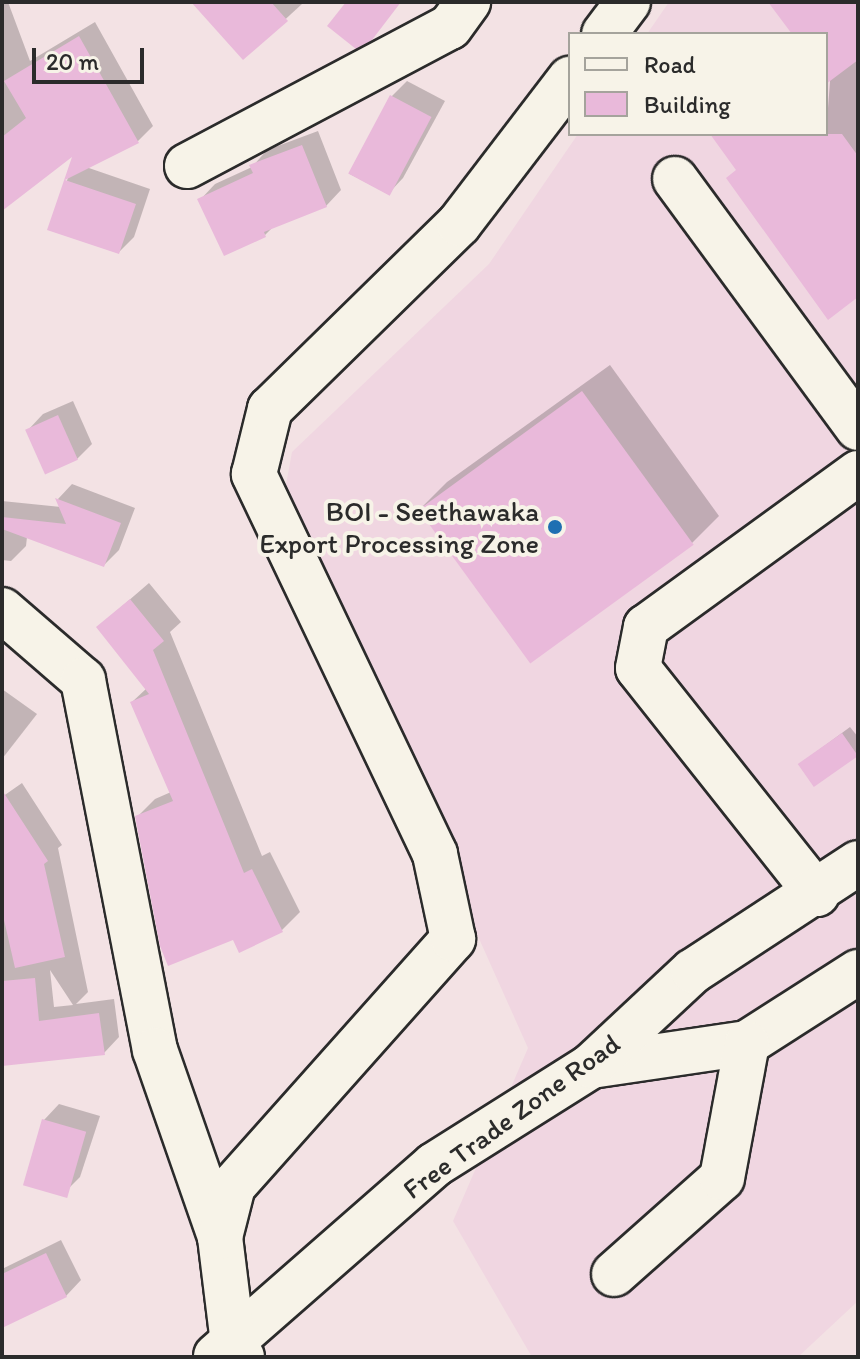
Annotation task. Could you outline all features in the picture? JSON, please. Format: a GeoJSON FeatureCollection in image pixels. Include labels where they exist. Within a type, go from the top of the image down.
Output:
{"type":"FeatureCollection","features":[{"type":"Feature","properties":{"kind":"street"},"geometry":{"type":"LineString","coordinates":[[187,166],[450,27],[468,2]]}},
{"type":"Feature","properties":{"kind":"street"},"geometry":{"type":"LineString","coordinates":[[606,32],[628,2]]}},
{"type":"Feature","properties":{"kind":"street"},"geometry":{"type":"LineString","coordinates":[[220,1237],[233,1186],[453,939],[435,854],[254,474],[270,409],[459,224],[568,82]]}},
{"type":"Feature","properties":{"kind":"street"},"geometry":{"type":"LineString","coordinates":[[675,179],[858,428]]}},
{"type":"Feature","properties":{"kind":"street"},"geometry":{"type":"LineString","coordinates":[[817,894],[638,668],[646,627],[858,473]]}},
{"type":"Feature","properties":{"kind":"street"},"geometry":{"type":"LineString","coordinates":[[2,610],[83,680],[155,1050],[220,1237],[230,1352]]}},
{"type":"Feature","properties":{"kind":"street","name":"Free Trade Zone Road"},"geometry":{"type":"LineString","coordinates":[[230,1352],[434,1165],[591,1066],[693,971],[817,894],[858,863]]}},
{"type":"Feature","properties":{"kind":"street"},"geometry":{"type":"LineString","coordinates":[[591,1066],[747,1043],[858,972]]}},
{"type":"Feature","properties":{"kind":"street"},"geometry":{"type":"LineString","coordinates":[[614,1274],[722,1178],[747,1043]]}},
{"type":"Feature","properties":{"kind":"shaded area"},"geometry":{"type":"Polygon","coordinates":[[[669,2],[858,2],[858,1301],[798,1357],[532,1357],[453,1221],[528,1048],[283,501],[292,452],[489,264],[577,136],[828,136],[828,32],[648,32],[669,2]]]}},
{"type":"Feature","properties":{"kind":"building"},"geometry":{"type":"Polygon","coordinates":[[[191,2],[271,2],[288,21],[243,60],[191,2]]]}},
{"type":"Feature","properties":{"kind":"building"},"geometry":{"type":"Polygon","coordinates":[[[346,2],[401,2],[372,40],[356,49],[327,26],[346,2]]]}},
{"type":"Feature","properties":{"kind":"building"},"geometry":{"type":"Polygon","coordinates":[[[768,2],[858,2],[858,60],[828,82],[828,32],[790,32],[768,2]]]}},
{"type":"Feature","properties":{"kind":"building"},"geometry":{"type":"Polygon","coordinates":[[[79,36],[139,143],[65,180],[136,204],[119,254],[47,230],[72,157],[2,211],[2,137],[26,118],[4,81],[79,36]]]}},
{"type":"Feature","properties":{"kind":"building"},"geometry":{"type":"Polygon","coordinates":[[[390,95],[431,117],[390,196],[348,174],[390,95]]]}},
{"type":"Feature","properties":{"kind":"building"},"geometry":{"type":"Polygon","coordinates":[[[842,134],[858,156],[858,297],[828,320],[726,178],[736,170],[711,136],[842,134]]]}},
{"type":"Feature","properties":{"kind":"building"},"geometry":{"type":"Polygon","coordinates":[[[302,145],[327,207],[264,232],[266,237],[224,256],[197,199],[253,173],[249,165],[302,145]]]}},
{"type":"Feature","properties":{"kind":"building","name":"BOI - Seethawaka Export Processing Zone"},"geometry":{"type":"Polygon","coordinates":[[[582,391],[694,545],[530,663],[419,510],[582,391]]]}},
{"type":"Feature","properties":{"kind":"building"},"geometry":{"type":"Polygon","coordinates":[[[58,415],[78,460],[45,474],[25,430],[58,415]]]}},
{"type":"Feature","properties":{"kind":"building"},"geometry":{"type":"Polygon","coordinates":[[[55,498],[121,523],[104,567],[2,529],[2,517],[66,524],[55,498]]]}},
{"type":"Feature","properties":{"kind":"building"},"geometry":{"type":"Polygon","coordinates":[[[130,599],[164,641],[153,650],[244,873],[252,869],[283,932],[239,953],[233,940],[168,966],[160,946],[135,816],[173,801],[130,702],[149,694],[96,627],[130,599]]]}},
{"type":"Feature","properties":{"kind":"building"},"geometry":{"type":"Polygon","coordinates":[[[842,733],[858,756],[814,787],[798,764],[842,733]]]}},
{"type":"Feature","properties":{"kind":"building"},"geometry":{"type":"Polygon","coordinates":[[[2,790],[48,861],[44,864],[65,957],[15,968],[2,911],[2,790]]]}},
{"type":"Feature","properties":{"kind":"building"},"geometry":{"type":"Polygon","coordinates":[[[35,978],[39,1021],[99,1013],[105,1055],[2,1066],[2,981],[35,978]]]}},
{"type":"Feature","properties":{"kind":"building"},"geometry":{"type":"Polygon","coordinates":[[[42,1119],[86,1132],[67,1198],[23,1185],[42,1119]]]}},
{"type":"Feature","properties":{"kind":"building"},"geometry":{"type":"Polygon","coordinates":[[[46,1253],[67,1297],[2,1328],[2,1274],[46,1253]]]}},
{"type":"Feature","properties":{"kind":"place","name":"BOI - Seethawaka Export Processing Zone"},"geometry":{"type":"Point","coordinates":[555,527]}}]}
